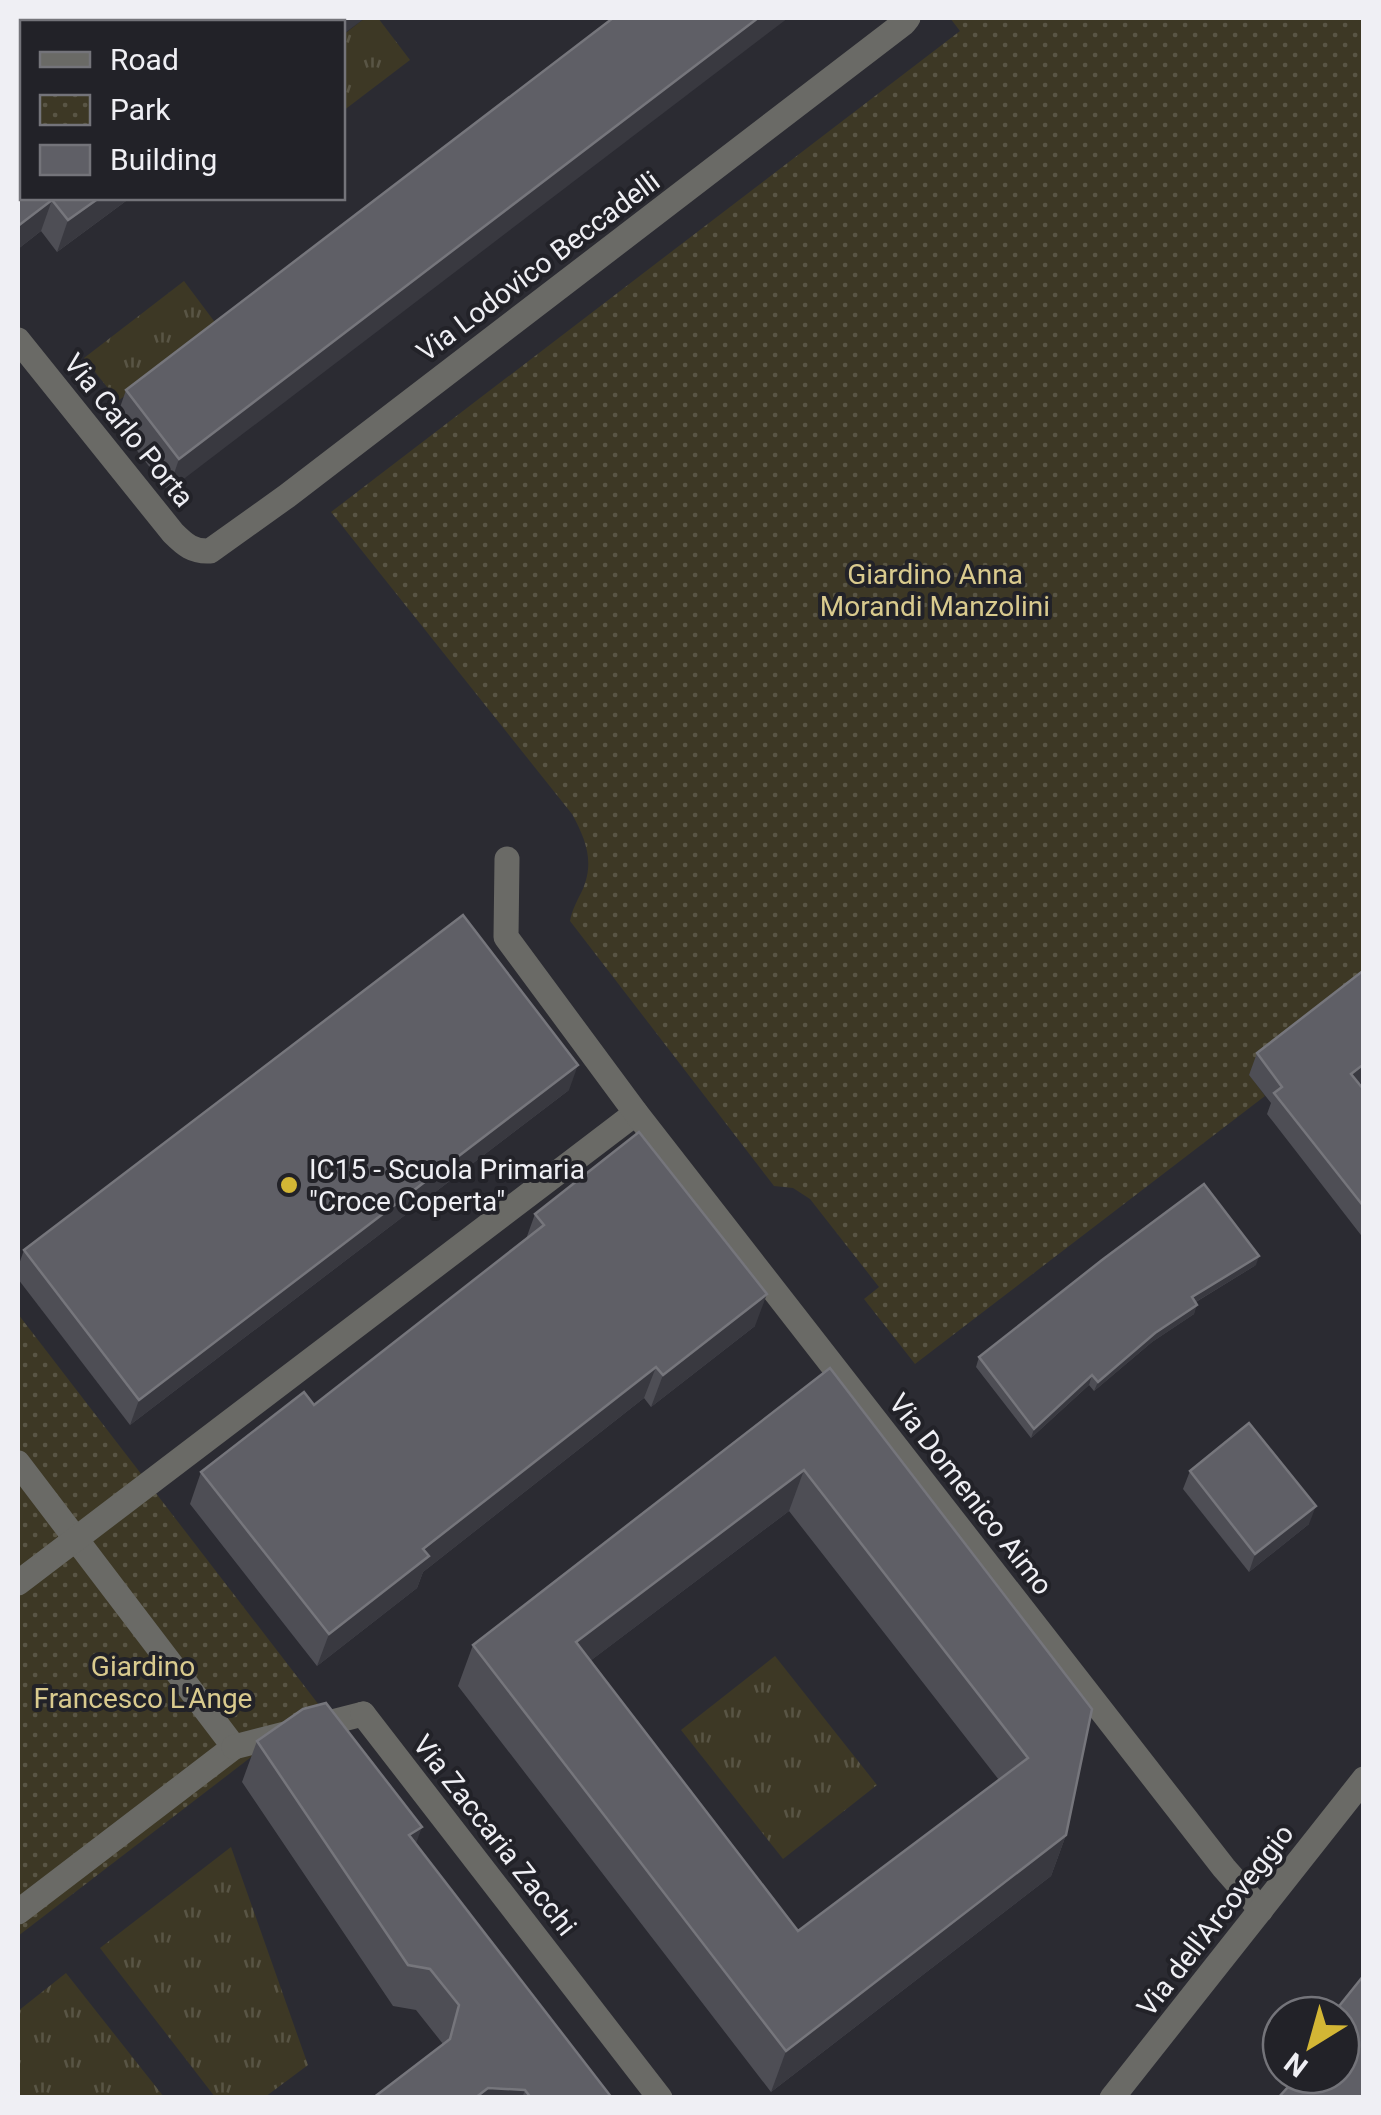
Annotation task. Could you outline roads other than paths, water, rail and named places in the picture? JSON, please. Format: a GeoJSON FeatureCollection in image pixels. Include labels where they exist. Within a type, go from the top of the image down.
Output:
{"type":"FeatureCollection","features":[{"type":"Feature","properties":{"kind":"street","name":"Via Lodovico Beccadelli"},"geometry":{"type":"LineString","coordinates":[[198,552],[210,551],[239,532],[908,18]]}},
{"type":"Feature","properties":{"kind":"street","name":"Via Carlo Porta"},"geometry":{"type":"LineString","coordinates":[[18,340],[173,533],[198,552]]}},
{"type":"Feature","properties":{"kind":"street","name":"Via Domenico Aimo"},"geometry":{"type":"LineString","coordinates":[[507,859],[506,937],[636,1112],[1212,1853],[1261,1910]]}},
{"type":"Feature","properties":{"kind":"street"},"geometry":{"type":"LineString","coordinates":[[18,1583],[636,1112]]}},
{"type":"Feature","properties":{"kind":"street"},"geometry":{"type":"LineString","coordinates":[[18,1463],[234,1747],[18,1912]]}},
{"type":"Feature","properties":{"kind":"street","name":"Via Zaccaria Zacchi"},"geometry":{"type":"LineString","coordinates":[[234,1747],[364,1714],[660,2098]]}},
{"type":"Feature","properties":{"kind":"street","name":"Via dell'Arcoveggio"},"geometry":{"type":"LineString","coordinates":[[1112,2098],[1364,1780]]}},
{"type":"Feature","properties":{"kind":"place","name":"IC15 - Scuola Primaria \"Croce Coperta\""},"geometry":{"type":"Point","coordinates":[289,1185]}},
{"type":"Feature","properties":{"kind":"park label","name":"Giardino Anna Morandi Manzolini"},"geometry":{"type":"Point","coordinates":[935,590]}},
{"type":"Feature","properties":{"kind":"park label","name":"Giardino Francesco L'Ange"},"geometry":{"type":"Point","coordinates":[143,1682]}}]}
